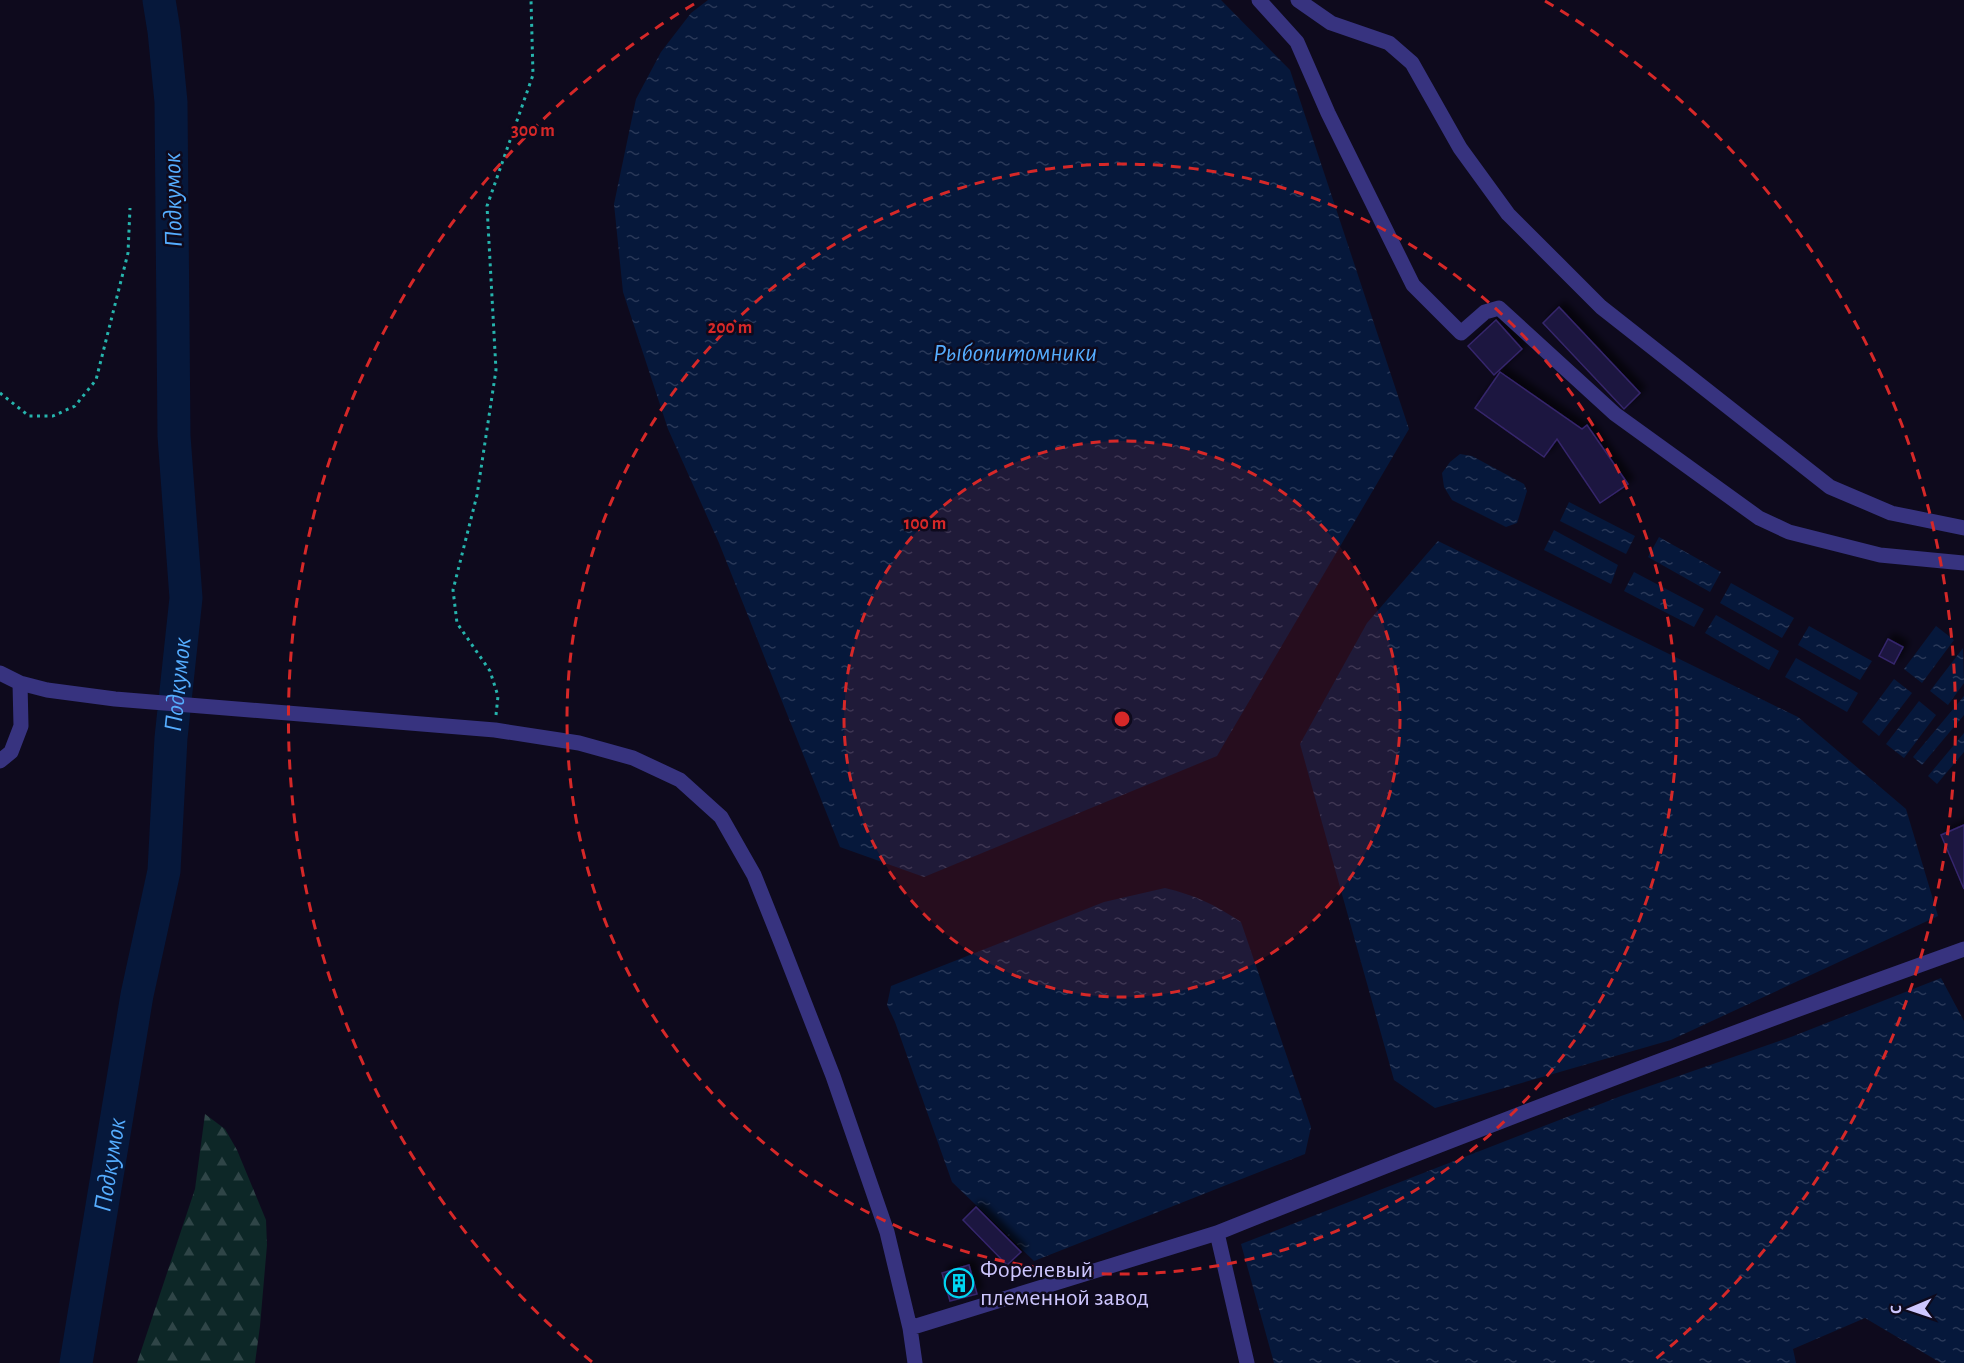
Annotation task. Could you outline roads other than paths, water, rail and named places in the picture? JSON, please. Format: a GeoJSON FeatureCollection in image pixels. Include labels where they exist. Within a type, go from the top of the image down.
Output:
{"type":"FeatureCollection","features":[{"type":"Feature","properties":{"kind":"street"},"geometry":{"type":"LineString","coordinates":[[1259,0],[1297,42],[1328,113],[1413,285],[1461,333],[1485,312],[1499,308],[1615,414],[1760,518],[1789,532],[1880,555],[1964,563]]}},
{"type":"Feature","properties":{"kind":"street"},"geometry":{"type":"LineString","coordinates":[[1298,0],[1331,23],[1389,43],[1412,63],[1460,148],[1508,214],[1601,307],[1830,487],[1891,513],[1964,528]]}},
{"type":"Feature","properties":{"kind":"street"},"geometry":{"type":"LineString","coordinates":[[0,673],[20,683],[47,690],[116,699],[495,730],[579,743],[633,758],[680,780],[721,818],[754,875],[833,1076],[887,1232],[910,1328],[915,1363]]}},
{"type":"Feature","properties":{"kind":"street"},"geometry":{"type":"LineString","coordinates":[[0,761],[11,752],[21,726],[20,683]]}},
{"type":"Feature","properties":{"kind":"street"},"geometry":{"type":"LineString","coordinates":[[910,1328],[1217,1233],[1417,1153],[1784,1013],[1964,949]]}},
{"type":"Feature","properties":{"kind":"street"},"geometry":{"type":"LineString","coordinates":[[1217,1233],[1247,1363]]}},
{"type":"Feature","properties":{"kind":"water","name":"Рыбопитомники"},"geometry":{"type":"Polygon","coordinates":[[[708,0],[1221,0],[1290,70],[1409,429],[1217,756],[924,877],[840,847],[719,543],[668,429],[623,292],[614,204],[636,99],[661,52],[691,13],[708,0]]]}},
{"type":"Feature","properties":{"kind":"water"},"geometry":{"type":"Polygon","coordinates":[[[1460,454],[1472,456],[1524,484],[1527,491],[1517,523],[1506,527],[1452,500],[1444,487],[1442,473],[1460,454]]]}},
{"type":"Feature","properties":{"kind":"water"},"geometry":{"type":"Polygon","coordinates":[[[1569,502],[1635,536],[1626,554],[1560,521],[1569,502]]]}},
{"type":"Feature","properties":{"kind":"water"},"geometry":{"type":"Polygon","coordinates":[[[1554,530],[1618,565],[1611,584],[1544,550],[1554,530]]]}},
{"type":"Feature","properties":{"kind":"water"},"geometry":{"type":"Polygon","coordinates":[[[1659,537],[1721,572],[1710,592],[1648,557],[1659,537]]]}},
{"type":"Feature","properties":{"kind":"water"},"geometry":{"type":"Polygon","coordinates":[[[1438,541],[1798,717],[1906,809],[1938,916],[1671,1040],[1435,1108],[1394,1080],[1300,744],[1367,623],[1438,541]]]}},
{"type":"Feature","properties":{"kind":"water"},"geometry":{"type":"Polygon","coordinates":[[[1634,572],[1704,609],[1694,627],[1624,591],[1634,572]]]}},
{"type":"Feature","properties":{"kind":"water"},"geometry":{"type":"Polygon","coordinates":[[[1731,583],[1794,618],[1782,638],[1720,603],[1731,583]]]}},
{"type":"Feature","properties":{"kind":"water"},"geometry":{"type":"Polygon","coordinates":[[[1716,615],[1779,651],[1769,670],[1705,633],[1716,615]]]}},
{"type":"Feature","properties":{"kind":"water"},"geometry":{"type":"Polygon","coordinates":[[[1809,626],[1872,661],[1860,680],[1798,645],[1809,626]]]}},
{"type":"Feature","properties":{"kind":"water"},"geometry":{"type":"Polygon","coordinates":[[[1936,626],[1954,640],[1922,683],[1904,669],[1936,626]]]}},
{"type":"Feature","properties":{"kind":"water"},"geometry":{"type":"Polygon","coordinates":[[[1963,648],[1964,683],[1948,705],[1930,691],[1963,648]]]}},
{"type":"Feature","properties":{"kind":"water"},"geometry":{"type":"Polygon","coordinates":[[[1796,658],[1858,693],[1847,712],[1785,677],[1796,658]]]}},
{"type":"Feature","properties":{"kind":"water"},"geometry":{"type":"Polygon","coordinates":[[[1894,679],[1912,693],[1879,736],[1862,722],[1894,679]]]}},
{"type":"Feature","properties":{"kind":"water"},"geometry":{"type":"Polygon","coordinates":[[[1964,696],[1964,715],[1922,765],[1913,757],[1964,696]]]}},
{"type":"Feature","properties":{"kind":"water"},"geometry":{"type":"Polygon","coordinates":[[[1919,701],[1936,715],[1904,758],[1886,744],[1919,701]]]}},
{"type":"Feature","properties":{"kind":"water"},"geometry":{"type":"Polygon","coordinates":[[[1964,733],[1964,752],[1937,784],[1928,776],[1964,733]]]}},
{"type":"Feature","properties":{"kind":"water"},"geometry":{"type":"Polygon","coordinates":[[[1165,888],[1204,901],[1241,922],[1311,1127],[1305,1154],[1034,1261],[952,1182],[887,1005],[891,986],[1104,902],[1165,888]]]}},
{"type":"Feature","properties":{"kind":"water"},"geometry":{"type":"Polygon","coordinates":[[[1941,978],[1964,1021],[1964,1363],[1941,1363],[1865,1318],[1793,1349],[1796,1363],[1274,1363],[1241,1244],[1621,1096],[1791,1037],[1941,978]]]}},
{"type":"Feature","properties":{"kind":"waterway","name":"Подкумок"},"geometry":{"type":"LineString","coordinates":[[76,1363],[137,995],[164,871],[171,738],[186,598],[174,436],[171,102],[159,0]]}},
{"type":"Feature","properties":{"kind":"place","name":"Форелевый племенной завод"},"geometry":{"type":"Point","coordinates":[959,1283]}}]}
